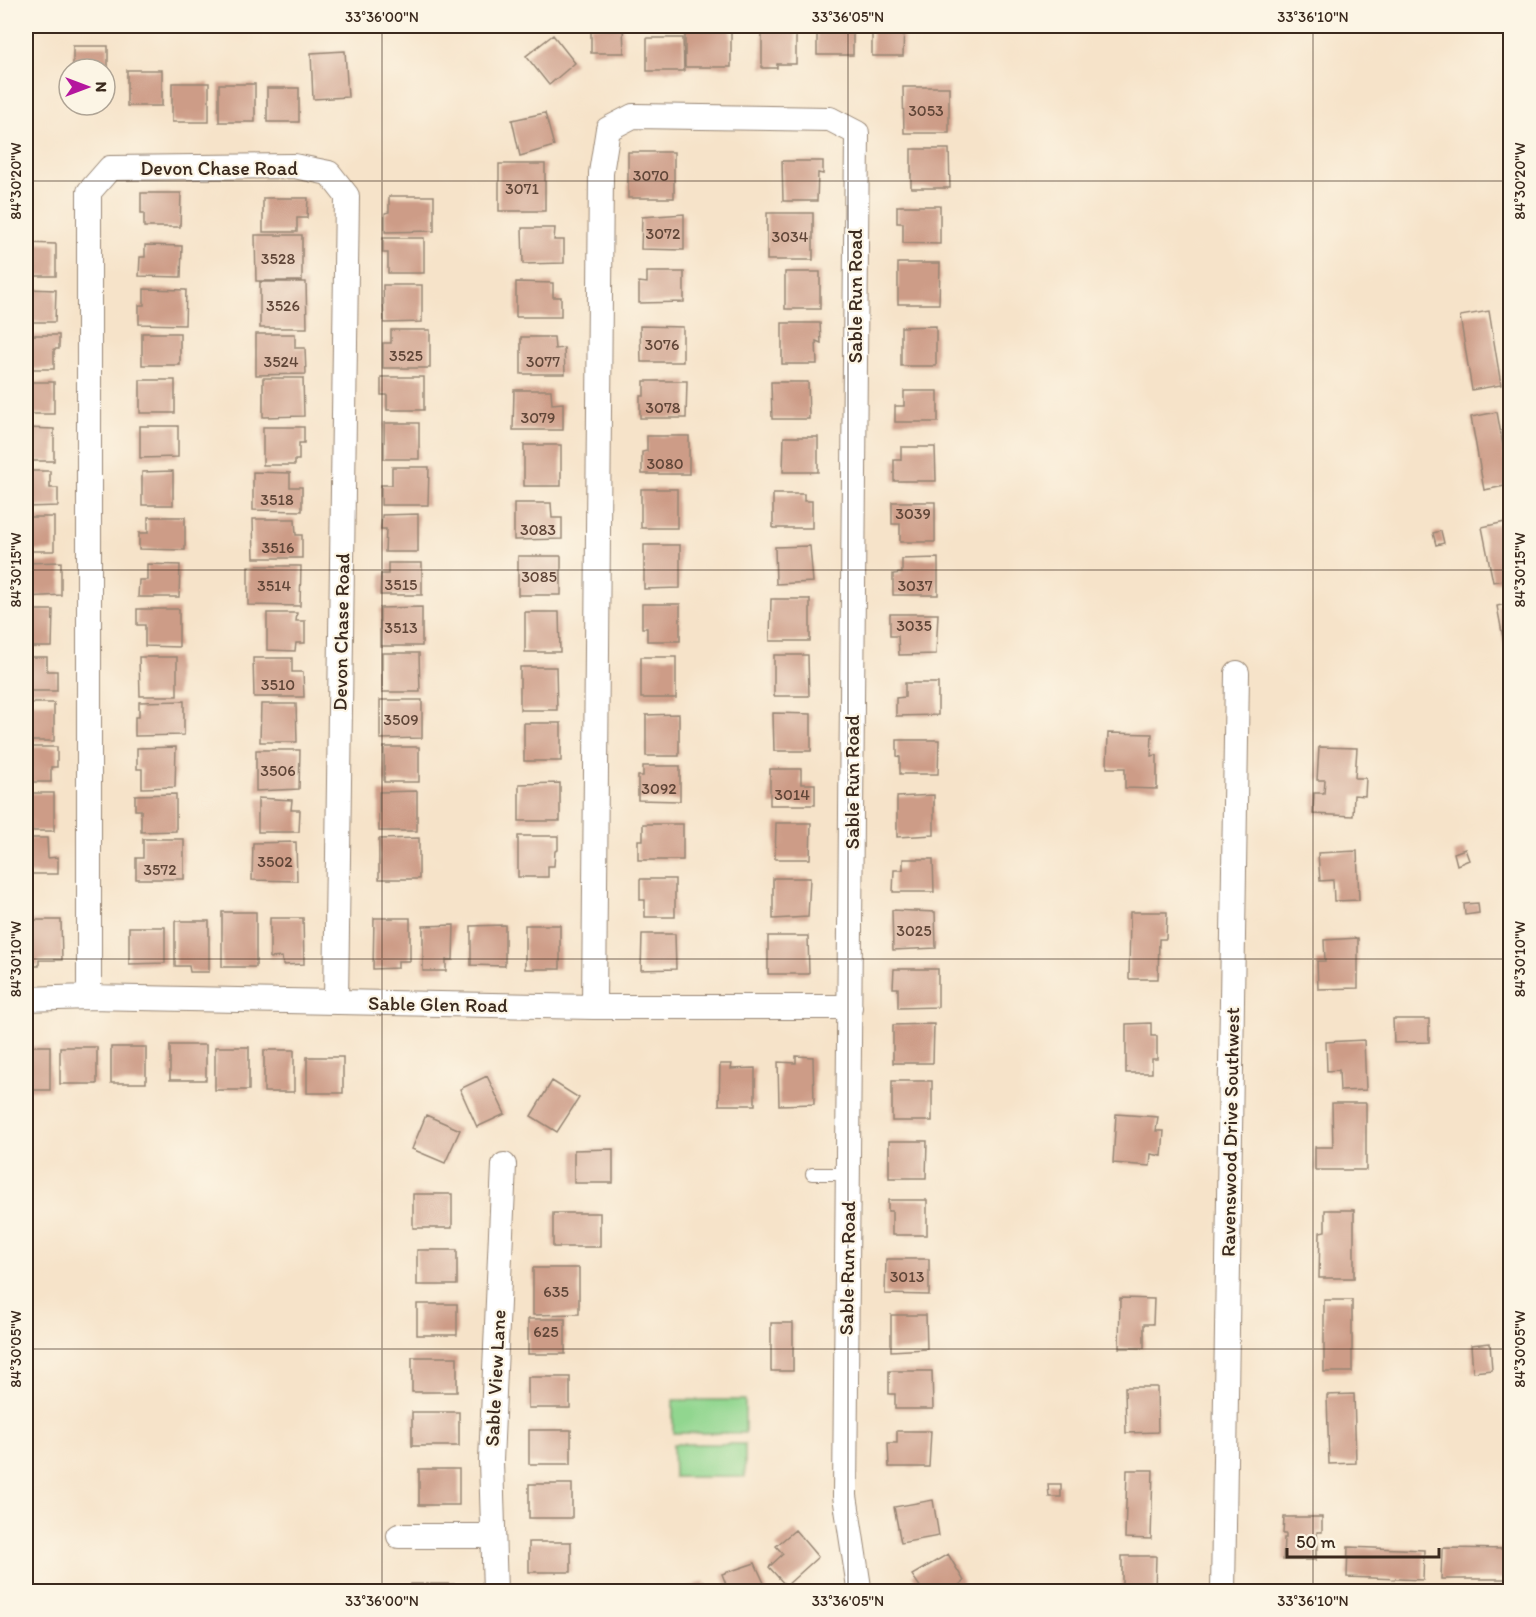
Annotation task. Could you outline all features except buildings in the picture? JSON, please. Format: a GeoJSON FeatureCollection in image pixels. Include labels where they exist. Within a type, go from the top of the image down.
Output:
{"type":"FeatureCollection","features":[{"type":"Feature","properties":{"kind":"street","name":"Sable Run Road"},"geometry":{"type":"LineString","coordinates":[[594,1007],[601,173],[608,129],[633,116],[830,119],[857,133],[845,1496],[861,1592]]}},
{"type":"Feature","properties":{"kind":"street","name":"Devon Chase Road"},"geometry":{"type":"LineString","coordinates":[[89,997],[89,192],[110,168],[294,166],[329,173],[347,196],[336,1002]]}},
{"type":"Feature","properties":{"kind":"street","name":"Ravenswood Drive Southwest"},"geometry":{"type":"LineString","coordinates":[[1223,1592],[1237,673]]}},
{"type":"Feature","properties":{"kind":"street","name":"Sable Glen Road"},"geometry":{"type":"LineString","coordinates":[[26,999],[89,997],[594,1007],[850,1007]]}},
{"type":"Feature","properties":{"kind":"street","name":"Sable View Lane"},"geometry":{"type":"LineString","coordinates":[[495,1592],[491,1461],[504,1165]]}},
{"type":"Feature","properties":{"kind":"street"},"geometry":{"type":"LineString","coordinates":[[399,1536],[494,1536]]}},
{"type":"Feature","properties":{"kind":"lane"},"geometry":{"type":"LineString","coordinates":[[812,1174],[849,1174]]}},
{"type":"Feature","properties":{"kind":"green space"},"geometry":{"type":"Polygon","coordinates":[[[673,1400],[745,1400],[745,1433],[673,1433],[673,1400]]]}},
{"type":"Feature","properties":{"kind":"green space"},"geometry":{"type":"Polygon","coordinates":[[[673,1444],[745,1444],[745,1477],[674,1477],[673,1444]]]}}]}
